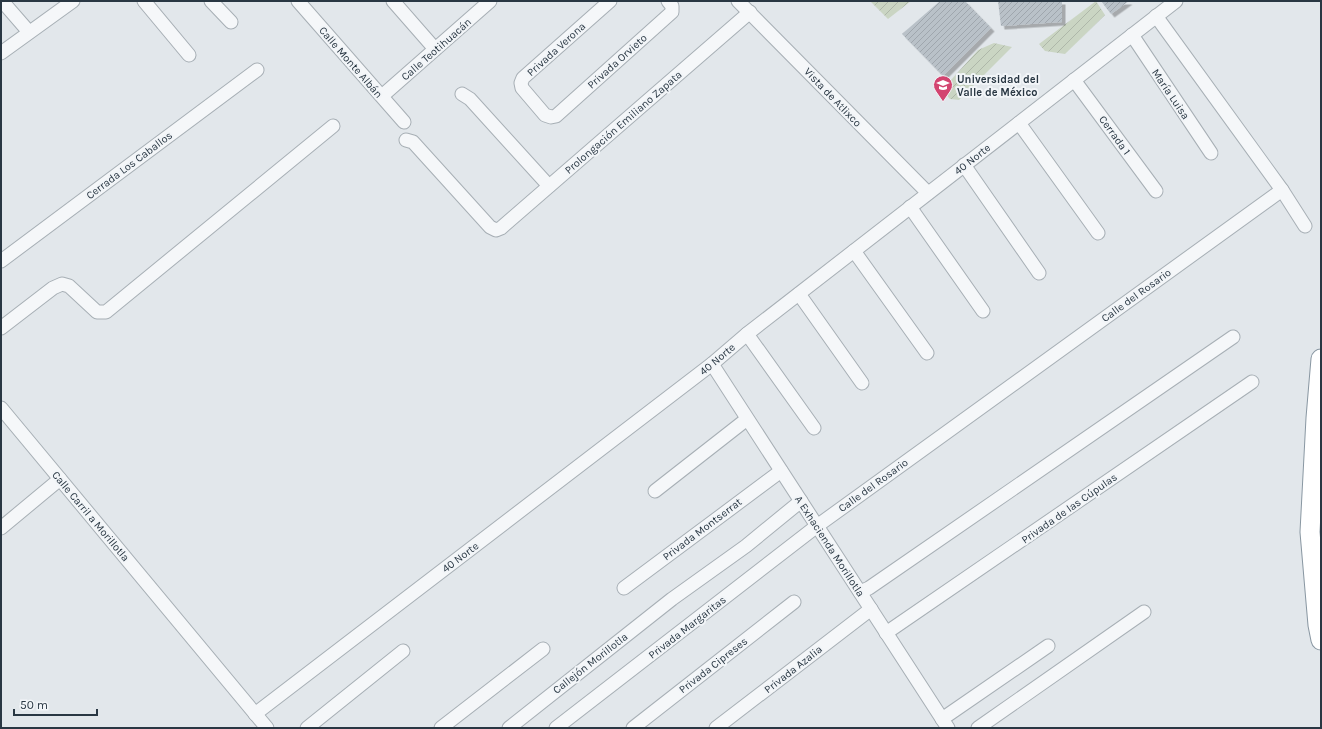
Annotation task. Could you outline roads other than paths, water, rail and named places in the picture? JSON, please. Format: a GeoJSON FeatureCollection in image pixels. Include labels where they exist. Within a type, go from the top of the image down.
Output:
{"type":"FeatureCollection","features":[{"type":"Feature","properties":{"kind":"highway"},"geometry":{"type":"LineString","coordinates":[[1321,359],[1315,425],[1310,532],[1318,625],[1321,640]]}},
{"type":"Feature","properties":{"kind":"street"},"geometry":{"type":"LineString","coordinates":[[2,1],[29,32]]}},
{"type":"Feature","properties":{"kind":"street"},"geometry":{"type":"LineString","coordinates":[[1,54],[73,1]]}},
{"type":"Feature","properties":{"kind":"street"},"geometry":{"type":"LineString","coordinates":[[144,1],[189,55]]}},
{"type":"Feature","properties":{"kind":"street"},"geometry":{"type":"LineString","coordinates":[[211,1],[232,22]]}},
{"type":"Feature","properties":{"kind":"street","name":"Calle Monte Albán"},"geometry":{"type":"LineString","coordinates":[[298,1],[404,122]]}},
{"type":"Feature","properties":{"kind":"street"},"geometry":{"type":"LineString","coordinates":[[393,1],[435,49]]}},
{"type":"Feature","properties":{"kind":"street","name":"Privada Verona"},"geometry":{"type":"LineString","coordinates":[[551,117],[546,115],[522,88],[520,83],[610,1]]}},
{"type":"Feature","properties":{"kind":"street","name":"Privada Orvieto"},"geometry":{"type":"LineString","coordinates":[[551,117],[556,116],[672,12],[672,6],[668,1]]}},
{"type":"Feature","properties":{"kind":"street","name":"Vista de Atlixco"},"geometry":{"type":"LineString","coordinates":[[738,1],[928,193]]}},
{"type":"Feature","properties":{"kind":"street","name":"40 Norte"},"geometry":{"type":"LineString","coordinates":[[255,714],[712,364],[747,334],[1176,1]]}},
{"type":"Feature","properties":{"kind":"street","name":"Calle Teotihuacán"},"geometry":{"type":"LineString","coordinates":[[382,96],[487,2]]}},
{"type":"Feature","properties":{"kind":"street","name":"Prolongación Emiliano Zapata"},"geometry":{"type":"LineString","coordinates":[[406,140],[413,142],[490,227],[496,230],[501,228],[750,12]]}},
{"type":"Feature","properties":{"kind":"street"},"geometry":{"type":"LineString","coordinates":[[1156,16],[1282,190],[1306,226]]}},
{"type":"Feature","properties":{"kind":"street","name":"María Luisa"},"geometry":{"type":"LineString","coordinates":[[1132,35],[1211,153]]}},
{"type":"Feature","properties":{"kind":"street","name":"Cerrada Los Caballos"},"geometry":{"type":"LineString","coordinates":[[1,261],[257,70]]}},
{"type":"Feature","properties":{"kind":"street","name":"Cerrada 1"},"geometry":{"type":"LineString","coordinates":[[1074,80],[1156,191]]}},
{"type":"Feature","properties":{"kind":"street"},"geometry":{"type":"LineString","coordinates":[[462,94],[470,99],[549,186]]}},
{"type":"Feature","properties":{"kind":"street"},"geometry":{"type":"LineString","coordinates":[[1019,123],[1098,233]]}},
{"type":"Feature","properties":{"kind":"street"},"geometry":{"type":"LineString","coordinates":[[1,328],[53,288],[62,284],[69,286],[97,312],[106,312],[333,126]]}},
{"type":"Feature","properties":{"kind":"street"},"geometry":{"type":"LineString","coordinates":[[964,165],[1039,273]]}},
{"type":"Feature","properties":{"kind":"street","name":"Calle del Rosario"},"geometry":{"type":"LineString","coordinates":[[817,526],[1282,190]]}},
{"type":"Feature","properties":{"kind":"street"},"geometry":{"type":"LineString","coordinates":[[910,207],[983,311]]}},
{"type":"Feature","properties":{"kind":"street"},"geometry":{"type":"LineString","coordinates":[[854,251],[927,353]]}},
{"type":"Feature","properties":{"kind":"street"},"geometry":{"type":"LineString","coordinates":[[799,294],[862,383]]}},
{"type":"Feature","properties":{"kind":"street"},"geometry":{"type":"LineString","coordinates":[[747,334],[814,428]]}},
{"type":"Feature","properties":{"kind":"street"},"geometry":{"type":"LineString","coordinates":[[860,592],[869,588],[1233,337]]}},
{"type":"Feature","properties":{"kind":"street","name":"A Exhacienda Morillotla"},"geometry":{"type":"LineString","coordinates":[[712,364],[945,723]]}},
{"type":"Feature","properties":{"kind":"street","name":"Privada de las Cúpulas"},"geometry":{"type":"LineString","coordinates":[[886,633],[1252,382]]}},
{"type":"Feature","properties":{"kind":"street","name":"Calle Carril a Morillotla"},"geometry":{"type":"LineString","coordinates":[[1,408],[267,728]]}},
{"type":"Feature","properties":{"kind":"street"},"geometry":{"type":"LineString","coordinates":[[656,491],[747,419]]}},
{"type":"Feature","properties":{"kind":"street","name":"Privada Montserrat"},"geometry":{"type":"LineString","coordinates":[[624,588],[781,471]]}},
{"type":"Feature","properties":{"kind":"street"},"geometry":{"type":"LineString","coordinates":[[1,528],[60,480]]}},
{"type":"Feature","properties":{"kind":"street","name":"Callejón Morillotla"},"geometry":{"type":"LineString","coordinates":[[509,728],[672,599],[746,546],[801,501]]}},
{"type":"Feature","properties":{"kind":"street","name":"Privada Margaritas"},"geometry":{"type":"LineString","coordinates":[[556,728],[817,526]]}},
{"type":"Feature","properties":{"kind":"street","name":"Privada Cipreses"},"geometry":{"type":"LineString","coordinates":[[633,728],[794,602]]}},
{"type":"Feature","properties":{"kind":"street","name":"Privada Azalia"},"geometry":{"type":"LineString","coordinates":[[716,728],[871,609]]}},
{"type":"Feature","properties":{"kind":"street"},"geometry":{"type":"LineString","coordinates":[[978,728],[1144,612]]}},
{"type":"Feature","properties":{"kind":"street"},"geometry":{"type":"LineString","coordinates":[[945,723],[1048,646]]}},
{"type":"Feature","properties":{"kind":"street"},"geometry":{"type":"LineString","coordinates":[[441,728],[543,649]]}},
{"type":"Feature","properties":{"kind":"street"},"geometry":{"type":"LineString","coordinates":[[307,728],[403,651]]}},
{"type":"Feature","properties":{"kind":"place","name":"Universidad del Valle de México"},"geometry":{"type":"Point","coordinates":[943,102]}}]}
